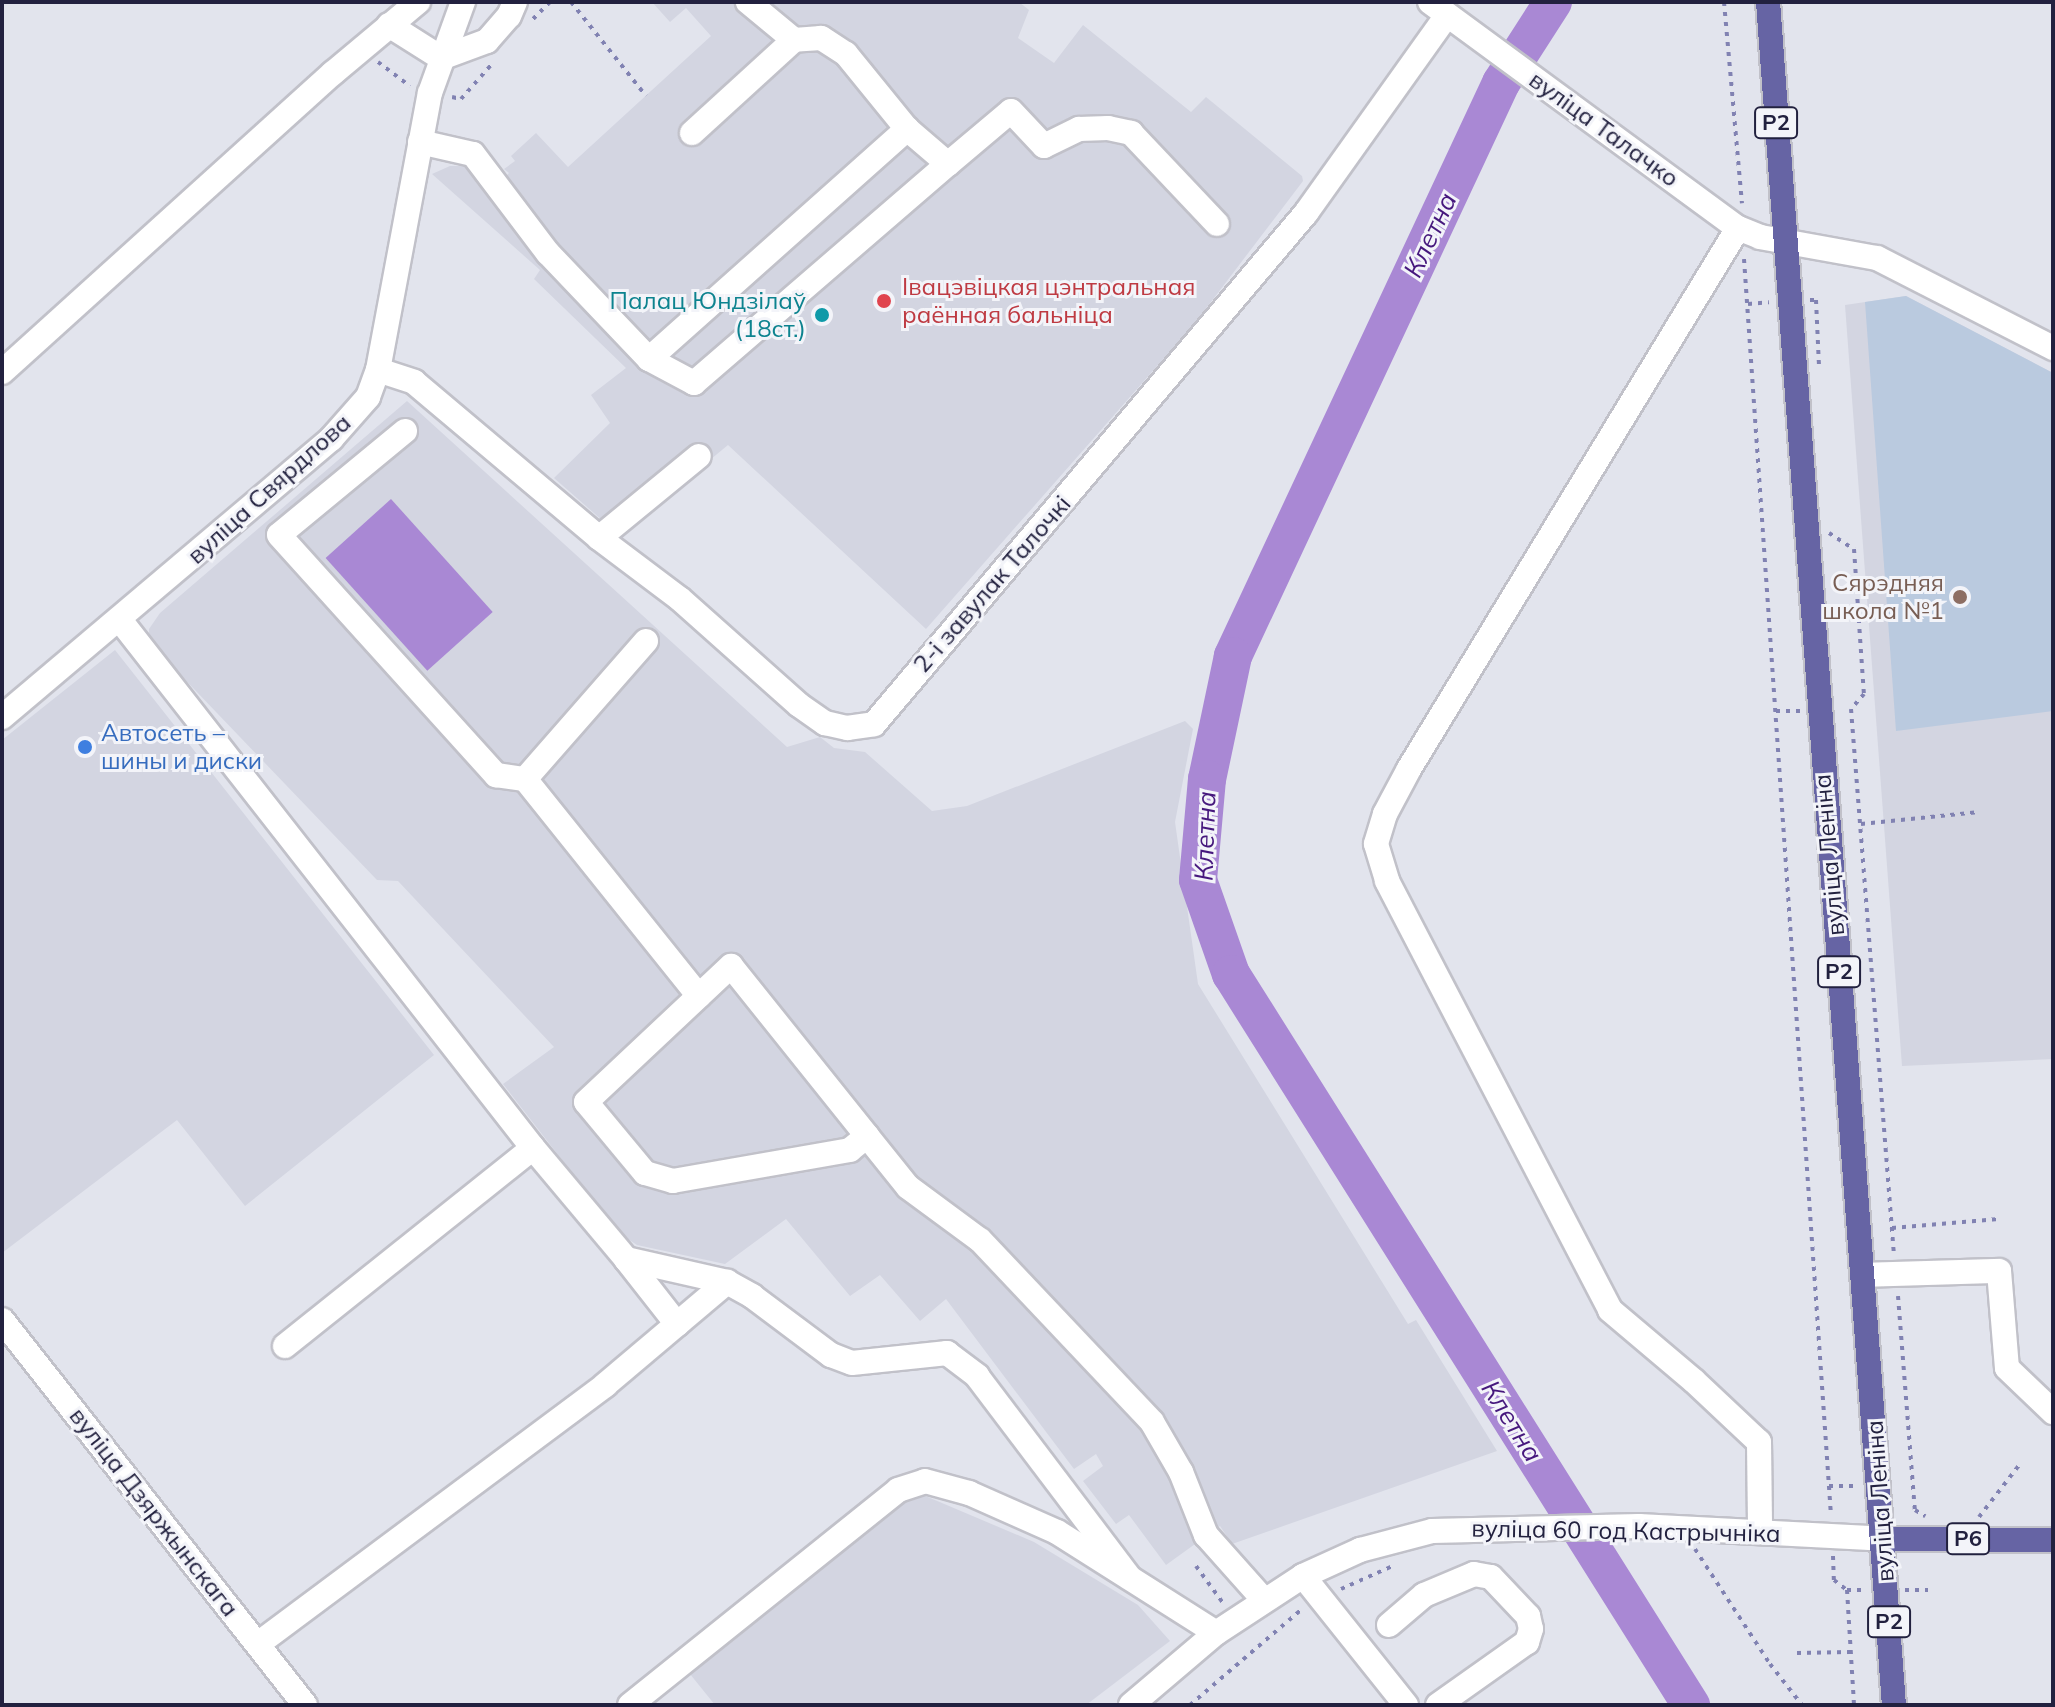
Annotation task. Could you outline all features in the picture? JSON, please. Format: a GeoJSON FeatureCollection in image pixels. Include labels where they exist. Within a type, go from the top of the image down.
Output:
{"type":"FeatureCollection","features":[{"type":"Feature","properties":{"kind":"main road","name":"вуліца Леніна"},"geometry":{"type":"LineString","coordinates":[[1768,4],[1894,1705]]}},
{"type":"Feature","properties":{"kind":"main road","name":"Р6"},"geometry":{"type":"LineString","coordinates":[[1884,1539],[2053,1540]]}},
{"type":"Feature","properties":{"kind":"street"},"geometry":{"type":"LineString","coordinates":[[2,372],[418,2]]}},
{"type":"Feature","properties":{"kind":"street","name":"вуліца Свярдлова"},"geometry":{"type":"LineString","coordinates":[[2,717],[331,439],[368,397],[378,370],[420,142],[441,58],[463,2]]}},
{"type":"Feature","properties":{"kind":"street"},"geometry":{"type":"LineString","coordinates":[[389,25],[441,58],[487,41],[509,16],[515,2]]}},
{"type":"Feature","properties":{"kind":"street"},"geometry":{"type":"LineString","coordinates":[[748,2],[794,40]]}},
{"type":"Feature","properties":{"kind":"street","name":"вуліца Талачко"},"geometry":{"type":"LineString","coordinates":[[1439,8],[1734,235],[1784,240],[1877,258],[2053,348]]}},
{"type":"Feature","properties":{"kind":"street","name":"2-і завулак Талочкі"},"geometry":{"type":"LineString","coordinates":[[378,370],[414,382],[599,538],[680,599],[799,705],[825,723],[847,728],[874,724],[1306,213],[1439,8]]}},
{"type":"Feature","properties":{"kind":"street"},"geometry":{"type":"LineString","coordinates":[[692,133],[794,40],[821,38],[846,54],[907,129],[948,164]]}},
{"type":"Feature","properties":{"kind":"street"},"geometry":{"type":"LineString","coordinates":[[420,142],[473,154],[548,253],[649,359],[694,383],[1011,111],[1044,146],[1079,129],[1108,128],[1131,133],[1217,224]]}},
{"type":"Feature","properties":{"kind":"street"},"geometry":{"type":"LineString","coordinates":[[649,359],[907,129]]}},
{"type":"Feature","properties":{"kind":"street"},"geometry":{"type":"LineString","coordinates":[[1734,235],[1409,769],[1385,814],[1376,844],[1387,881],[1610,1310],[1694,1381],[1759,1442],[1760,1530]]}},
{"type":"Feature","properties":{"kind":"street"},"geometry":{"type":"LineString","coordinates":[[405,431],[279,535],[496,775],[525,779],[699,996]]}},
{"type":"Feature","properties":{"kind":"street"},"geometry":{"type":"LineString","coordinates":[[599,538],[699,456]]}},
{"type":"Feature","properties":{"kind":"street"},"geometry":{"type":"LineString","coordinates":[[120,620],[533,1148],[677,1324]]}},
{"type":"Feature","properties":{"kind":"street"},"geometry":{"type":"LineString","coordinates":[[525,779],[646,641]]}},
{"type":"Feature","properties":{"kind":"street"},"geometry":{"type":"LineString","coordinates":[[867,1136],[850,1150],[673,1181],[645,1173],[586,1102],[731,966],[908,1187],[980,1240],[1152,1422],[1181,1472],[1206,1535],[1264,1600]]}},
{"type":"Feature","properties":{"kind":"street"},"geometry":{"type":"LineString","coordinates":[[285,1346],[533,1148]]}},
{"type":"Feature","properties":{"kind":"street"},"geometry":{"type":"LineString","coordinates":[[626,1259],[727,1282],[752,1296],[831,1355],[852,1363],[947,1353],[977,1376],[1129,1577]]}},
{"type":"Feature","properties":{"kind":"street"},"geometry":{"type":"LineString","coordinates":[[1863,1275],[1999,1271],[2007,1368],[2053,1412]]}},
{"type":"Feature","properties":{"kind":"street"},"geometry":{"type":"LineString","coordinates":[[258,1644],[605,1385],[727,1282]]}},
{"type":"Feature","properties":{"kind":"street","name":"вуліца Дзяржынскага"},"geometry":{"type":"LineString","coordinates":[[2,1320],[305,1705]]}},
{"type":"Feature","properties":{"kind":"street"},"geometry":{"type":"LineString","coordinates":[[630,1705],[898,1490],[925,1481],[969,1493],[1057,1532],[1216,1633]]}},
{"type":"Feature","properties":{"kind":"street","name":"вуліца 60 год Кастрычніка"},"geometry":{"type":"LineString","coordinates":[[1139,1703],[1216,1633],[1303,1576],[1360,1550],[1432,1531],[1555,1525],[1639,1526],[1760,1530],[1884,1539]]}},
{"type":"Feature","properties":{"kind":"street"},"geometry":{"type":"LineString","coordinates":[[1389,1625],[1424,1595],[1455,1578],[1474,1574],[1491,1577],[1528,1616],[1531,1629],[1527,1642],[1438,1705]]}},
{"type":"Feature","properties":{"kind":"street"},"geometry":{"type":"LineString","coordinates":[[1303,1576],[1406,1705]]}},
{"type":"Feature","properties":{"kind":"path"},"geometry":{"type":"LineString","coordinates":[[571,2],[646,96]]}},
{"type":"Feature","properties":{"kind":"path"},"geometry":{"type":"LineString","coordinates":[[1724,2],[1742,209],[1734,235],[1744,255],[1748,304],[1834,1580],[1847,1590],[1854,1705]]}},
{"type":"Feature","properties":{"kind":"path"},"geometry":{"type":"LineString","coordinates":[[1748,304],[1816,300],[1820,377]]}},
{"type":"Feature","properties":{"kind":"path"},"geometry":{"type":"LineString","coordinates":[[1827,532],[1854,549],[1864,694],[1851,709],[1915,1510],[1926,1516],[1925,1539]]}},
{"type":"Feature","properties":{"kind":"path"},"geometry":{"type":"LineString","coordinates":[[1861,824],[1979,812]]}},
{"type":"Feature","properties":{"kind":"path"},"geometry":{"type":"LineString","coordinates":[[1892,1228],[1999,1219]]}},
{"type":"Feature","properties":{"kind":"path"},"geometry":{"type":"LineString","coordinates":[[1979,1517],[2020,1464]]}},
{"type":"Feature","properties":{"kind":"path"},"geometry":{"type":"LineString","coordinates":[[1692,1544],[1770,1664],[1802,1705]]}},
{"type":"Feature","properties":{"kind":"path"},"geometry":{"type":"LineString","coordinates":[[1190,1705],[1290,1616],[1321,1598],[1409,1560]]}},
{"type":"Feature","properties":{"kind":"path"},"geometry":{"type":"LineString","coordinates":[[1797,1653],[1850,1652]]}},
{"type":"Feature","properties":{"kind":"shaded area","name":"Івацэвіцкая цэнтральная раённая бальніца"},"geometry":{"type":"Polygon","coordinates":[[[652,2],[1019,2],[1029,10],[1018,38],[1054,63],[1083,25],[1191,112],[1206,97],[1302,176],[1303,181],[1195,323],[926,629],[728,445],[619,535],[554,478],[610,423],[591,395],[626,368],[534,279],[540,270],[432,174],[450,166],[466,166],[492,191],[509,173],[504,169],[515,161],[511,156],[536,133],[568,167],[711,36],[686,8],[670,22],[652,2]]]}},
{"type":"Feature","properties":{"kind":"shaded area","name":"Сярэдняя школа №1"},"geometry":{"type":"Polygon","coordinates":[[[1906,296],[2053,373],[2053,1059],[1902,1066],[1845,305],[1906,296]]]}},
{"type":"Feature","properties":{"kind":"shaded area"},"geometry":{"type":"Polygon","coordinates":[[[1906,296],[2053,373],[2053,711],[1896,731],[1865,302],[1906,296]]]}},
{"type":"Feature","properties":{"kind":"shaded area"},"geometry":{"type":"Polygon","coordinates":[[[407,401],[787,747],[820,737],[834,748],[865,752],[932,811],[967,806],[1185,721],[1193,729],[1175,822],[1198,984],[1408,1324],[1416,1320],[1497,1451],[1232,1544],[1220,1526],[1166,1565],[1129,1515],[1116,1524],[1083,1481],[1103,1466],[1096,1454],[1074,1469],[946,1299],[920,1321],[880,1275],[850,1296],[786,1219],[725,1264],[637,1245],[619,1233],[503,1084],[554,1047],[398,881],[377,880],[149,642],[149,629],[160,613],[407,401]]]}},
{"type":"Feature","properties":{"kind":"shaded area"},"geometry":{"type":"Polygon","coordinates":[[[391,499],[493,612],[427,671],[326,558],[391,499]]]}},
{"type":"Feature","properties":{"kind":"shaded area"},"geometry":{"type":"Polygon","coordinates":[[[115,650],[434,1055],[245,1206],[177,1120],[2,1253],[2,740],[115,650]]]}},
{"type":"Feature","properties":{"kind":"shaded area"},"geometry":{"type":"Polygon","coordinates":[[[916,1492],[1034,1542],[1138,1605],[1170,1641],[1086,1705],[715,1705],[690,1674],[916,1492]]]}},
{"type":"Feature","properties":{"kind":"waterway","name":"Клетна"},"geometry":{"type":"LineString","coordinates":[[1553,2],[1501,83],[1233,656],[1207,779],[1198,880],[1231,974],[1691,1705]]}},
{"type":"Feature","properties":{"kind":"place","name":"Івацэвіцкая цэнтральная раённая бальніца"},"geometry":{"type":"Point","coordinates":[884,301]}},
{"type":"Feature","properties":{"kind":"place","name":"Палац Юндзілаў (18ст.)"},"geometry":{"type":"Point","coordinates":[822,315]}},
{"type":"Feature","properties":{"kind":"place","name":"Сярэдняя школа №1"},"geometry":{"type":"Point","coordinates":[1960,597]}},
{"type":"Feature","properties":{"kind":"place","name":"Автосеть – шины и диски"},"geometry":{"type":"Point","coordinates":[85,747]}}]}
